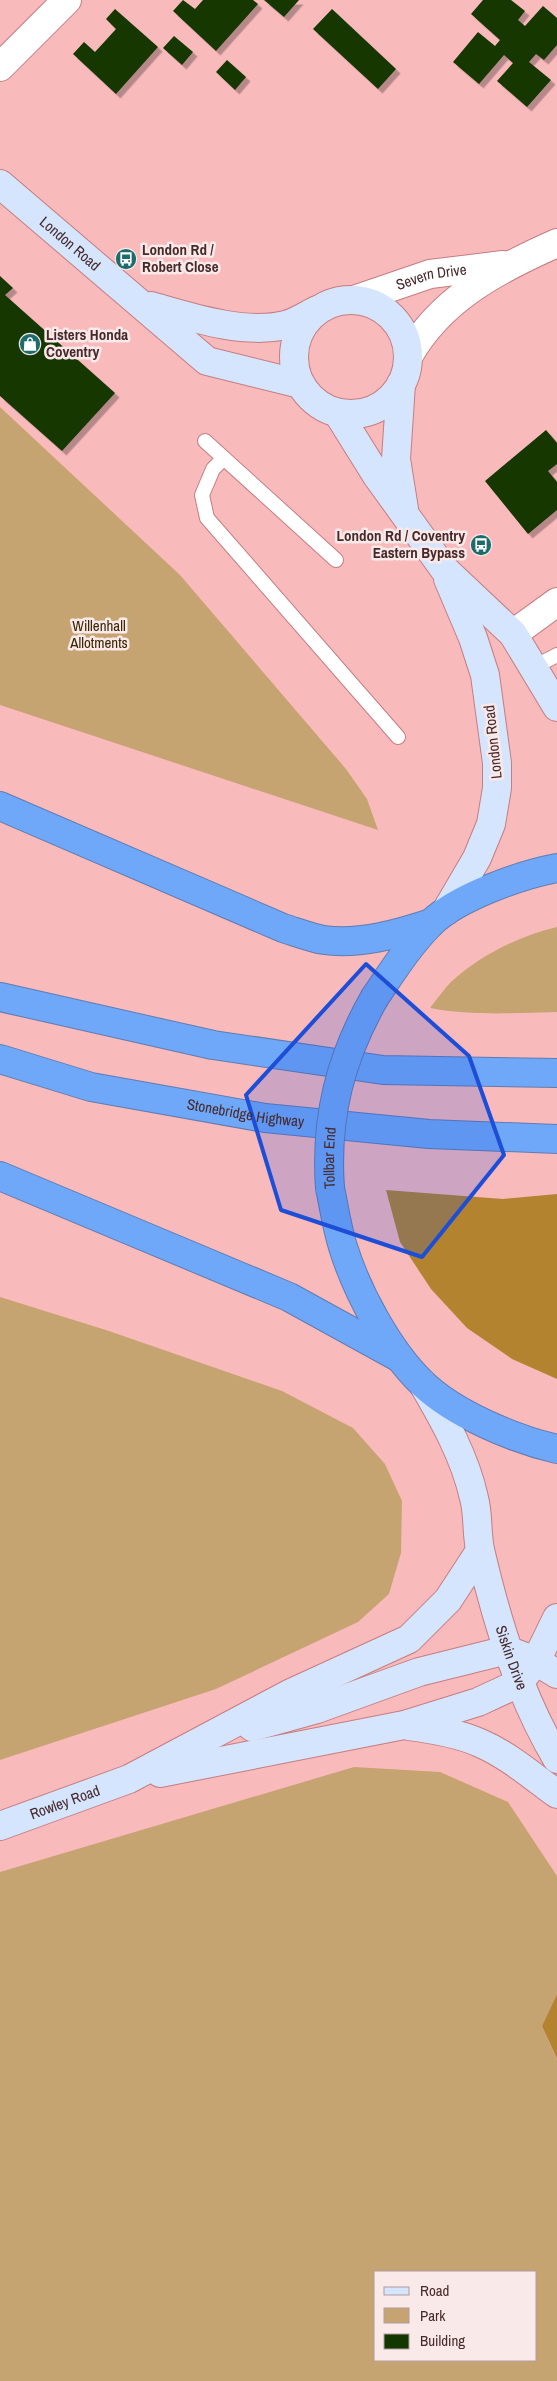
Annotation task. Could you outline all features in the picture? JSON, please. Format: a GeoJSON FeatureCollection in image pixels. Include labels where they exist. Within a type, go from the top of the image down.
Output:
{"type":"FeatureCollection","features":[{"type":"Feature","properties":{"kind":"highway"},"geometry":{"type":"LineString","coordinates":[[0,806],[283,928],[324,940],[362,939],[402,933],[439,917]]}},
{"type":"Feature","properties":{"kind":"highway","name":"Tollbar End"},"geometry":{"type":"LineString","coordinates":[[557,868],[502,883],[439,917],[401,959],[375,997],[346,1059],[331,1114],[328,1155],[330,1188],[342,1246],[357,1286],[398,1357],[423,1384],[454,1406],[495,1430],[557,1449]]}},
{"type":"Feature","properties":{"kind":"highway"},"geometry":{"type":"LineString","coordinates":[[0,997],[213,1046],[383,1070],[525,1074],[557,1073]]}},
{"type":"Feature","properties":{"kind":"highway","name":"Stonebridge Highway"},"geometry":{"type":"LineString","coordinates":[[0,1060],[91,1086],[265,1118],[429,1134],[557,1139]]}},
{"type":"Feature","properties":{"kind":"highway"},"geometry":{"type":"LineString","coordinates":[[0,1176],[289,1297],[398,1357]]}},
{"type":"Feature","properties":{"kind":"street"},"geometry":{"type":"LineString","coordinates":[[0,67],[67,0]]}},
{"type":"Feature","properties":{"kind":"street","name":"London Road"},"geometry":{"type":"LineString","coordinates":[[0,184],[30,212],[141,303],[207,361],[300,384]]}},
{"type":"Feature","properties":{"kind":"street","name":"Severn Drive"},"geometry":{"type":"LineString","coordinates":[[408,357],[418,338],[446,306],[511,264],[557,243]]}},
{"type":"Feature","properties":{"kind":"street","name":"Severn Drive"},"geometry":{"type":"LineString","coordinates":[[354,300],[430,274],[511,264]]}},
{"type":"Feature","properties":{"kind":"street"},"geometry":{"type":"LineString","coordinates":[[354,300],[375,305],[392,318],[404,336],[408,357],[406,371],[401,384],[391,398],[378,408],[358,414],[339,415],[317,404],[300,384],[294,365],[294,344],[303,325],[318,310],[335,302],[354,300]]}},
{"type":"Feature","properties":{"kind":"street","name":"London Road"},"geometry":{"type":"LineString","coordinates":[[141,303],[204,321],[247,328],[285,325],[318,310]]}},
{"type":"Feature","properties":{"kind":"street","name":"London Road"},"geometry":{"type":"LineString","coordinates":[[401,384],[396,459],[405,514]]}},
{"type":"Feature","properties":{"kind":"street","name":"London Road"},"geometry":{"type":"LineString","coordinates":[[339,415],[377,476],[444,569],[513,634],[546,661],[557,707]]}},
{"type":"Feature","properties":{"kind":"street","name":"London Road"},"geometry":{"type":"LineString","coordinates":[[439,917],[477,858],[491,824],[497,788],[498,763],[485,675],[473,638],[444,569]]}},
{"type":"Feature","properties":{"kind":"street"},"geometry":{"type":"LineString","coordinates":[[513,634],[557,602]]}},
{"type":"Feature","properties":{"kind":"street","name":"Siskin Drive"},"geometry":{"type":"LineString","coordinates":[[423,1384],[447,1424],[464,1462],[475,1499],[480,1551],[507,1650],[519,1683],[557,1759]]}},
{"type":"Feature","properties":{"kind":"street"},"geometry":{"type":"LineString","coordinates":[[129,1779],[289,1694],[409,1639],[448,1600],[480,1551]]}},
{"type":"Feature","properties":{"kind":"street"},"geometry":{"type":"LineString","coordinates":[[129,1779],[404,1725],[478,1702],[546,1668],[557,1618]]}},
{"type":"Feature","properties":{"kind":"street"},"geometry":{"type":"LineString","coordinates":[[204,1740],[317,1710],[419,1672],[507,1650],[546,1668]]}},
{"type":"Feature","properties":{"kind":"street"},"geometry":{"type":"LineString","coordinates":[[404,1725],[436,1730],[479,1742],[503,1754],[557,1794]]}},
{"type":"Feature","properties":{"kind":"street","name":"Rowley Road"},"geometry":{"type":"LineString","coordinates":[[0,1826],[129,1779]]}},
{"type":"Feature","properties":{"kind":"lane"},"geometry":{"type":"LineString","coordinates":[[205,441],[336,560]]}},
{"type":"Feature","properties":{"kind":"lane"},"geometry":{"type":"LineString","coordinates":[[224,458],[213,469],[202,495],[207,518],[398,737]]}},
{"type":"Feature","properties":{"kind":"highlighted area"},"geometry":{"type":"Polygon","coordinates":[[[366,964],[469,1056],[504,1155],[422,1257],[281,1210],[246,1095],[366,964]]]}},
{"type":"Feature","properties":{"kind":"green space","name":"Willenhall Allotments"},"geometry":{"type":"Polygon","coordinates":[[[0,407],[180,575],[346,769],[367,799],[378,830],[0,705],[0,407]]]}},
{"type":"Feature","properties":{"kind":"green space"},"geometry":{"type":"Polygon","coordinates":[[[557,927],[557,1012],[478,1013],[430,1008],[452,981],[475,963],[515,941],[557,927]]]}},
{"type":"Feature","properties":{"kind":"green space"},"geometry":{"type":"Polygon","coordinates":[[[0,1297],[109,1331],[282,1391],[353,1428],[385,1464],[402,1501],[401,1553],[389,1594],[358,1622],[216,1689],[0,1760],[0,1297]]]}},
{"type":"Feature","properties":{"kind":"green space"},"geometry":{"type":"Polygon","coordinates":[[[354,1767],[440,1772],[508,1802],[557,1876],[557,1994],[542,2026],[557,2060],[557,2381],[0,2381],[0,1872],[354,1767]]]}},
{"type":"Feature","properties":{"kind":"shaded area"},"geometry":{"type":"Polygon","coordinates":[[[386,1190],[503,1199],[557,1194],[557,1379],[512,1359],[467,1328],[431,1289],[400,1242],[386,1190]]]}},
{"type":"Feature","properties":{"kind":"shaded area"},"geometry":{"type":"Polygon","coordinates":[[[557,1994],[557,2059],[542,2026],[557,1994]]]}},
{"type":"Feature","properties":{"kind":"building"},"geometry":{"type":"Polygon","coordinates":[[[183,0],[195,9],[203,0],[253,0],[258,4],[216,51],[173,11],[183,0]]]}},
{"type":"Feature","properties":{"kind":"building"},"geometry":{"type":"Polygon","coordinates":[[[264,0],[299,0],[284,17],[264,0]]]}},
{"type":"Feature","properties":{"kind":"building"},"geometry":{"type":"Polygon","coordinates":[[[483,0],[511,0],[525,11],[518,20],[525,26],[543,6],[557,18],[557,45],[544,60],[536,54],[529,62],[551,80],[527,107],[497,81],[513,63],[504,55],[479,84],[453,62],[478,32],[495,46],[500,40],[471,14],[483,0]]]}},
{"type":"Feature","properties":{"kind":"building"},"geometry":{"type":"Polygon","coordinates":[[[115,9],[158,47],[116,94],[73,54],[84,42],[95,52],[116,29],[106,19],[115,9]]]}},
{"type":"Feature","properties":{"kind":"building"},"geometry":{"type":"Polygon","coordinates":[[[332,9],[396,69],[378,89],[313,29],[332,9]]]}},
{"type":"Feature","properties":{"kind":"building"},"geometry":{"type":"Polygon","coordinates":[[[174,36],[193,52],[182,65],[163,48],[174,36]]]}},
{"type":"Feature","properties":{"kind":"building"},"geometry":{"type":"Polygon","coordinates":[[[227,60],[246,77],[235,90],[216,72],[227,60]]]}},
{"type":"Feature","properties":{"kind":"building","name":"Listers Honda Coventry"},"geometry":{"type":"Polygon","coordinates":[[[0,276],[13,288],[5,295],[115,393],[62,451],[0,396],[0,276]]]}},
{"type":"Feature","properties":{"kind":"building"},"geometry":{"type":"Polygon","coordinates":[[[546,430],[557,443],[557,464],[548,471],[557,482],[557,510],[528,534],[485,481],[546,430]]]}},
{"type":"Feature","properties":{"kind":"place","name":"London Rd / Robert Close"},"geometry":{"type":"Point","coordinates":[126,259]}},
{"type":"Feature","properties":{"kind":"place","name":"Listers Honda Coventry"},"geometry":{"type":"Point","coordinates":[30,344]}},
{"type":"Feature","properties":{"kind":"place","name":"London Rd / Coventry Eastern Bypass"},"geometry":{"type":"Point","coordinates":[481,545]}}]}
